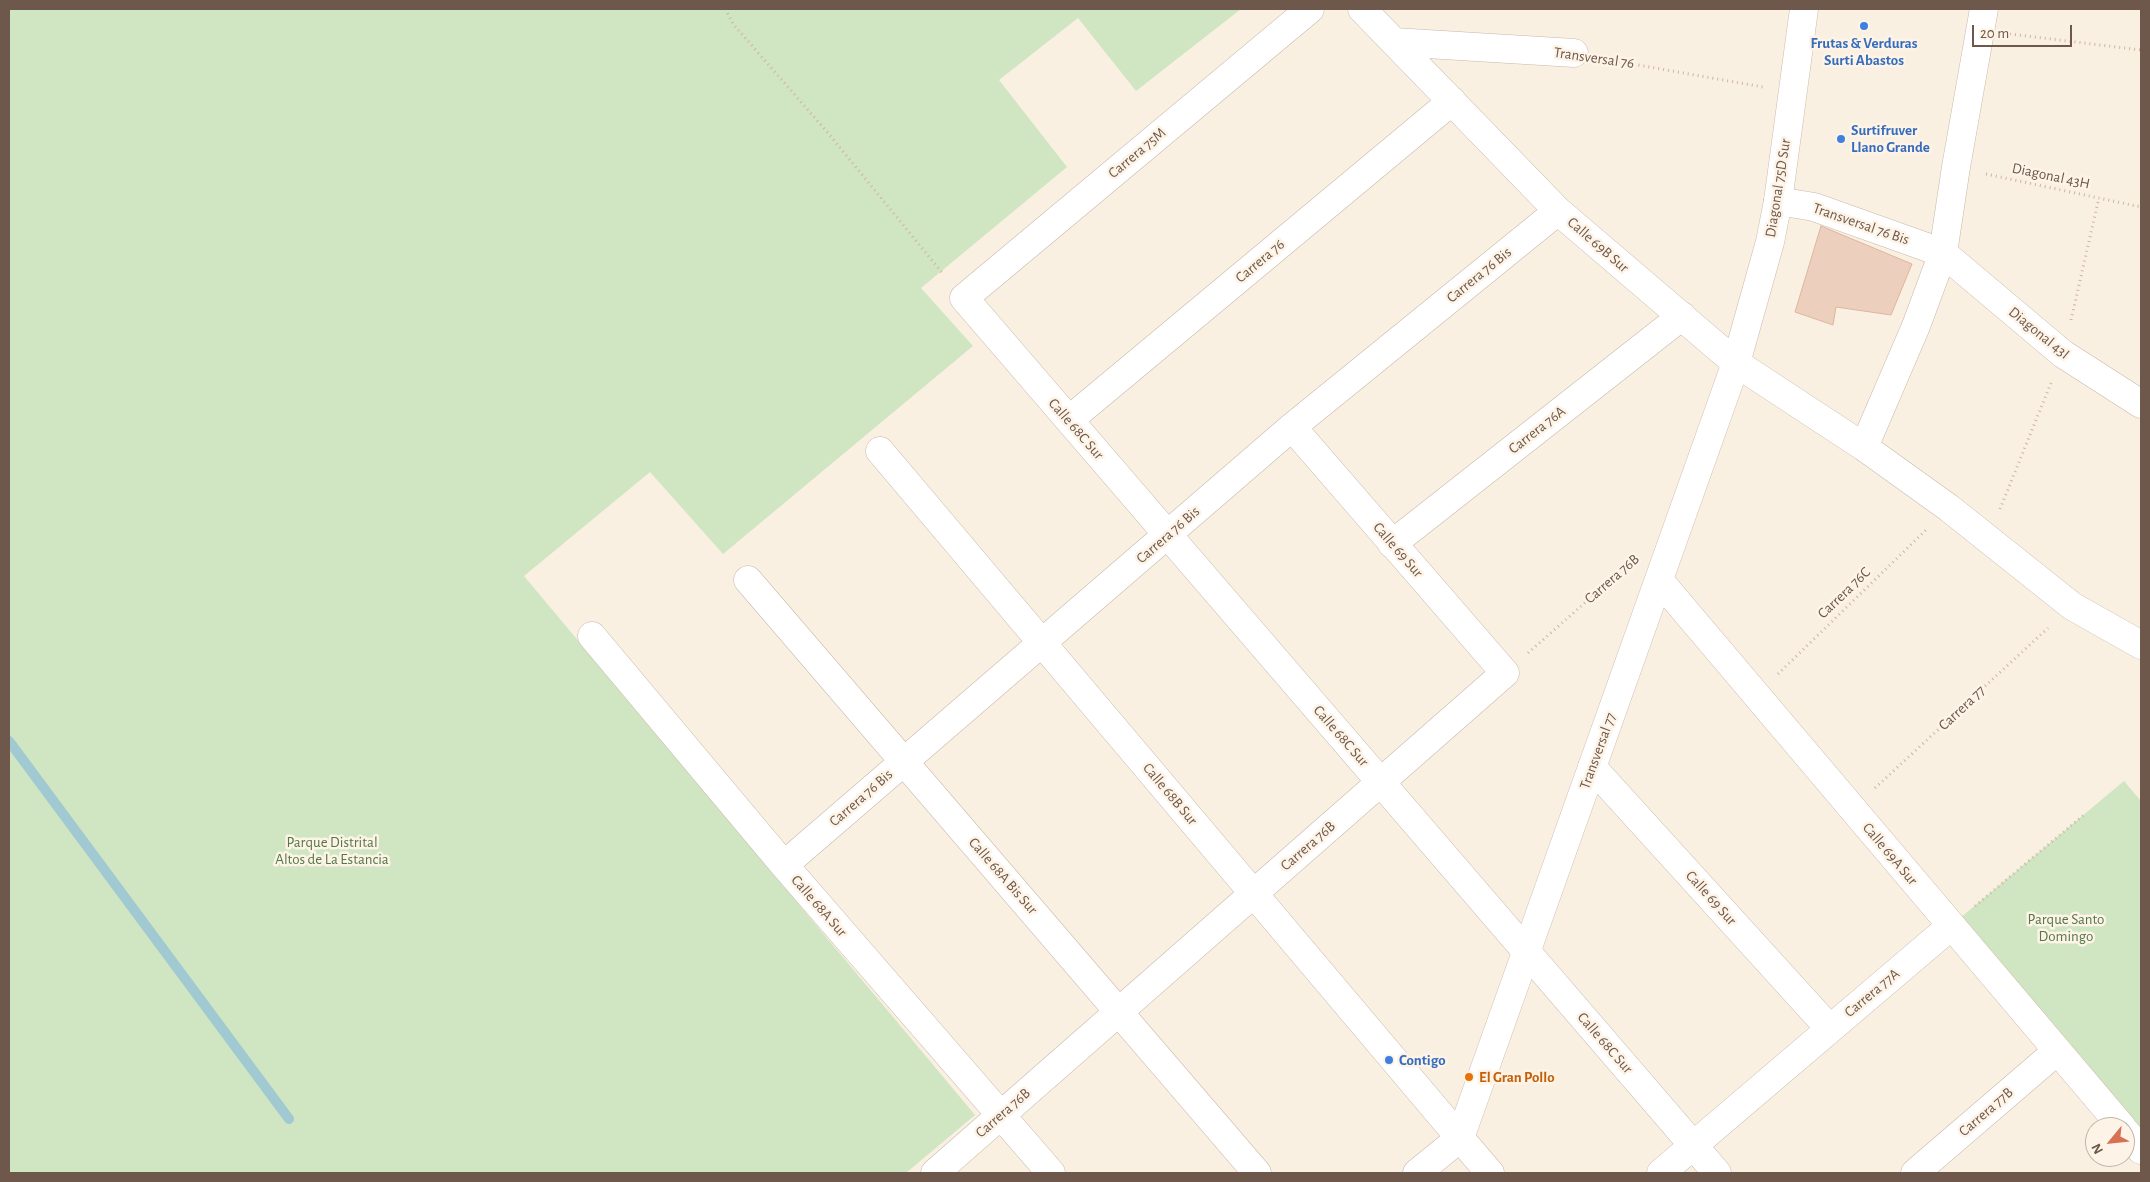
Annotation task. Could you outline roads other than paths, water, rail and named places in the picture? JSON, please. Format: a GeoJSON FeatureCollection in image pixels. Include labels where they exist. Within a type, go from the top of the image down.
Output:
{"type":"FeatureCollection","features":[{"type":"Feature","properties":{"kind":"street","name":"Carrera 75M"},"geometry":{"type":"LineString","coordinates":[[964,298],[1310,9]]}},
{"type":"Feature","properties":{"kind":"street","name":"Calle 69B Sur"},"geometry":{"type":"LineString","coordinates":[[1362,9],[1558,211],[1736,363],[1864,447],[1949,508],[2072,606],[2141,645]]}},
{"type":"Feature","properties":{"kind":"street","name":"Diagonal 75D Sur"},"geometry":{"type":"LineString","coordinates":[[1736,363],[1770,242],[1778,201],[1804,9]]}},
{"type":"Feature","properties":{"kind":"street"},"geometry":{"type":"LineString","coordinates":[[1864,447],[1916,326],[1943,253],[1956,167],[1983,19]]}},
{"type":"Feature","properties":{"kind":"street","name":"Transversal 76"},"geometry":{"type":"LineString","coordinates":[[1394,42],[1574,53]]}},
{"type":"Feature","properties":{"kind":"street","name":"Carrera 76"},"geometry":{"type":"LineString","coordinates":[[1069,420],[1452,101]]}},
{"type":"Feature","properties":{"kind":"street","name":"Transversal 76 Bis"},"geometry":{"type":"LineString","coordinates":[[1778,201],[1814,207],[1943,253]]}},
{"type":"Feature","properties":{"kind":"street","name":"Carrera 76 Bis"},"geometry":{"type":"LineString","coordinates":[[784,865],[1292,427],[1558,211]]}},
{"type":"Feature","properties":{"kind":"street","name":"Diagonal 43I"},"geometry":{"type":"LineString","coordinates":[[1943,253],[2063,354],[2141,404]]}},
{"type":"Feature","properties":{"kind":"street","name":"Calle 68C Sur"},"geometry":{"type":"LineString","coordinates":[[964,298],[1718,1173]]}},
{"type":"Feature","properties":{"kind":"street","name":"Carrera 76A"},"geometry":{"type":"LineString","coordinates":[[1392,544],[1682,316]]}},
{"type":"Feature","properties":{"kind":"street","name":"Transversal 77"},"geometry":{"type":"LineString","coordinates":[[1460,1138],[1736,363]]}},
{"type":"Feature","properties":{"kind":"street","name":"Calle 69 Sur"},"geometry":{"type":"LineString","coordinates":[[1292,427],[1505,673]]}},
{"type":"Feature","properties":{"kind":"street","name":"Calle 68B Sur"},"geometry":{"type":"LineString","coordinates":[[880,451],[1460,1138]]}},
{"type":"Feature","properties":{"kind":"street","name":"Calle 68A Bis Sur"},"geometry":{"type":"LineString","coordinates":[[748,580],[1258,1173]]}},
{"type":"Feature","properties":{"kind":"street","name":"Calle 69A Sur"},"geometry":{"type":"LineString","coordinates":[[1659,580],[2114,1117]]}},
{"type":"Feature","properties":{"kind":"street","name":"Calle 68A Sur"},"geometry":{"type":"LineString","coordinates":[[592,636],[784,865],[1051,1173]]}},
{"type":"Feature","properties":{"kind":"street","name":"Carrera 76B"},"geometry":{"type":"LineString","coordinates":[[935,1173],[1505,673]]}},
{"type":"Feature","properties":{"kind":"street","name":"Calle 69 Sur"},"geometry":{"type":"LineString","coordinates":[[1592,767],[1830,1029]]}},
{"type":"Feature","properties":{"kind":"street","name":"Carrera 77A"},"geometry":{"type":"LineString","coordinates":[[1661,1173],[1951,926]]}},
{"type":"Feature","properties":{"kind":"street","name":"Carrera 77B"},"geometry":{"type":"LineString","coordinates":[[1914,1173],[2057,1050]]}},
{"type":"Feature","properties":{"kind":"street"},"geometry":{"type":"LineString","coordinates":[[1417,1173],[1460,1138],[1490,1173]]}},
{"type":"Feature","properties":{"kind":"waterway"},"geometry":{"type":"LineString","coordinates":[[9,741],[289,1119]]}},
{"type":"Feature","properties":{"kind":"place","name":"Frutas & Verduras Surti Abastos"},"geometry":{"type":"Point","coordinates":[1864,26]}},
{"type":"Feature","properties":{"kind":"place","name":"Surtifruver Llano Grande"},"geometry":{"type":"Point","coordinates":[1841,139]}},
{"type":"Feature","properties":{"kind":"place","name":"Contigo"},"geometry":{"type":"Point","coordinates":[1389,1060]}},
{"type":"Feature","properties":{"kind":"place","name":"El Gran Pollo"},"geometry":{"type":"Point","coordinates":[1469,1077]}},
{"type":"Feature","properties":{"kind":"park label","name":"Parque Distrital Altos de La Estancia"},"geometry":{"type":"Point","coordinates":[332,850]}},
{"type":"Feature","properties":{"kind":"park label","name":"Parque Santo Domingo"},"geometry":{"type":"Point","coordinates":[2066,928]}}]}
